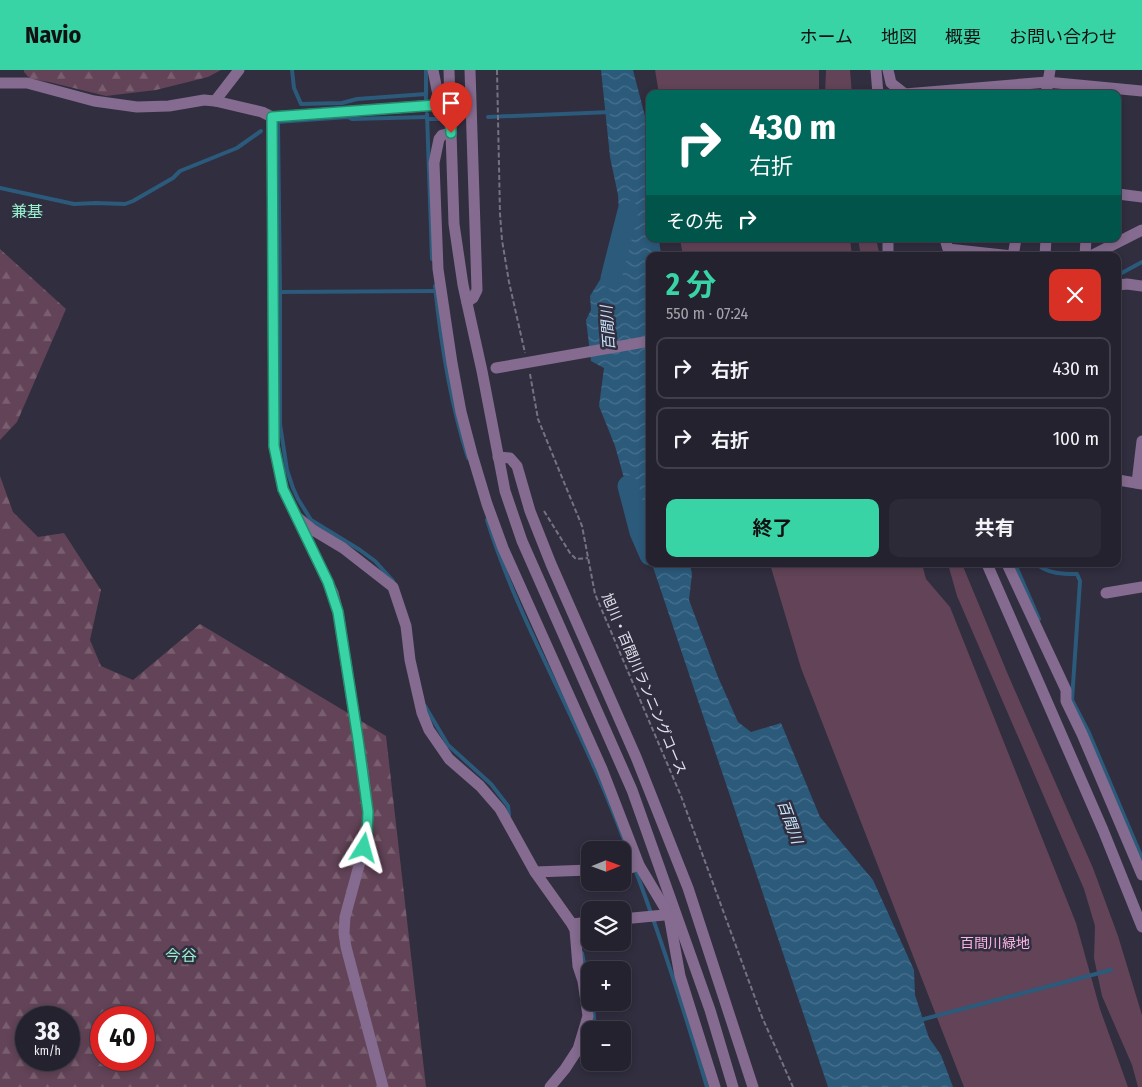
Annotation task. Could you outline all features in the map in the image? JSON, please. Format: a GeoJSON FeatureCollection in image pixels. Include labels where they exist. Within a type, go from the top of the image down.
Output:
{"type":"FeatureCollection","features":[{"type":"Feature","properties":{"kind":"street"},"geometry":{"type":"LineString","coordinates":[[215,101],[239,70]]}},
{"type":"Feature","properties":{"kind":"street"},"geometry":{"type":"LineString","coordinates":[[433,70],[438,95],[447,104]]}},
{"type":"Feature","properties":{"kind":"street"},"geometry":{"type":"LineString","coordinates":[[449,70],[447,104],[451,133],[454,224],[467,302],[505,491],[522,541],[632,790],[673,915],[710,1010],[733,1087]]}},
{"type":"Feature","properties":{"kind":"street"},"geometry":{"type":"LineString","coordinates":[[467,302],[473,298],[477,290],[470,70]]}},
{"type":"Feature","properties":{"kind":"street"},"geometry":{"type":"LineString","coordinates":[[876,70],[878,90]]}},
{"type":"Feature","properties":{"kind":"street"},"geometry":{"type":"LineString","coordinates":[[878,90],[888,70],[891,83],[900,90]]}},
{"type":"Feature","properties":{"kind":"street"},"geometry":{"type":"LineString","coordinates":[[1046,90],[1050,70]]}},
{"type":"Feature","properties":{"kind":"street"},"geometry":{"type":"LineString","coordinates":[[968,90],[1047,82],[1142,91]]}},
{"type":"Feature","properties":{"kind":"street"},"geometry":{"type":"LineString","coordinates":[[0,83],[27,83],[94,101],[136,107],[169,106],[204,100],[215,101],[262,112],[272,117],[447,104]]}},
{"type":"Feature","properties":{"kind":"street"},"geometry":{"type":"LineString","coordinates":[[272,117],[274,446],[283,489],[333,593],[338,612],[368,812],[367,836],[345,917],[344,933],[383,1087]]}},
{"type":"Feature","properties":{"kind":"street"},"geometry":{"type":"LineString","coordinates":[[451,133],[442,135],[439,139],[434,163],[438,269],[443,311],[456,383],[472,454],[503,548],[602,769],[632,867],[673,915],[680,976],[715,1087]]}},
{"type":"Feature","properties":{"kind":"street"},"geometry":{"type":"LineString","coordinates":[[1121,194],[1142,197]]}},
{"type":"Feature","properties":{"kind":"street"},"geometry":{"type":"LineString","coordinates":[[1121,241],[1142,230]]}},
{"type":"Feature","properties":{"kind":"street"},"geometry":{"type":"LineString","coordinates":[[946,242],[948,249],[976,252]]}},
{"type":"Feature","properties":{"kind":"street"},"geometry":{"type":"LineString","coordinates":[[1099,252],[1118,242]]}},
{"type":"Feature","properties":{"kind":"street"},"geometry":{"type":"LineString","coordinates":[[1121,284],[1142,286]]}},
{"type":"Feature","properties":{"kind":"street"},"geometry":{"type":"LineString","coordinates":[[482,371],[646,342]]}},
{"type":"Feature","properties":{"kind":"street"},"geometry":{"type":"LineString","coordinates":[[1121,480],[1140,483],[1142,441]]}},
{"type":"Feature","properties":{"kind":"street"},"geometry":{"type":"LineString","coordinates":[[498,457],[510,458],[517,466],[530,511],[551,564],[636,757],[688,888],[753,1087]]}},
{"type":"Feature","properties":{"kind":"street"},"geometry":{"type":"LineString","coordinates":[[296,516],[313,530],[343,548],[392,587],[406,626],[412,669],[422,713],[429,730],[449,760],[480,786],[500,809],[535,872],[575,930],[578,966],[583,981],[588,1016],[578,1049],[550,1087]]}},
{"type":"Feature","properties":{"kind":"street"},"geometry":{"type":"LineString","coordinates":[[988,567],[1142,924]]}},
{"type":"Feature","properties":{"kind":"street"},"geometry":{"type":"LineString","coordinates":[[1008,567],[1066,690],[1066,701],[1142,875]]}},
{"type":"Feature","properties":{"kind":"street"},"geometry":{"type":"LineString","coordinates":[[1106,593],[1142,587]]}},
{"type":"Feature","properties":{"kind":"street"},"geometry":{"type":"LineString","coordinates":[[535,872],[581,870]]}},
{"type":"Feature","properties":{"kind":"street"},"geometry":{"type":"LineString","coordinates":[[631,918],[673,915]]}},
{"type":"Feature","properties":{"kind":"street"},"geometry":{"type":"LineString","coordinates":[[572,924],[581,923]]}},
{"type":"Feature","properties":{"kind":"path"},"geometry":{"type":"LineString","coordinates":[[496,70],[502,240],[509,282],[526,353]]}},
{"type":"Feature","properties":{"kind":"path","name":"旭川・百間川ランニングコース"},"geometry":{"type":"LineString","coordinates":[[530,371],[538,419],[582,526],[595,594],[681,796],[762,1017],[794,1087]]}},
{"type":"Feature","properties":{"kind":"path"},"geometry":{"type":"LineString","coordinates":[[539,504],[570,553],[576,559],[589,558]]}},
{"type":"Feature","properties":{"kind":"green space"},"geometry":{"type":"Polygon","coordinates":[[[24,70],[221,70],[208,77],[156,90],[106,96],[30,79],[24,70]]]}},
{"type":"Feature","properties":{"kind":"green space"},"geometry":{"type":"Polygon","coordinates":[[[655,70],[819,70],[819,90],[658,90],[655,70]]]}},
{"type":"Feature","properties":{"kind":"green space"},"geometry":{"type":"Polygon","coordinates":[[[826,70],[850,70],[852,90],[825,90],[826,70]]]}},
{"type":"Feature","properties":{"kind":"green space"},"geometry":{"type":"Polygon","coordinates":[[[681,242],[850,242],[852,252],[682,252],[681,242]]]}},
{"type":"Feature","properties":{"kind":"green space"},"geometry":{"type":"Polygon","coordinates":[[[859,242],[877,242],[879,252],[860,252],[859,242]]]}},
{"type":"Feature","properties":{"kind":"green space"},"geometry":{"type":"Polygon","coordinates":[[[0,249],[66,309],[17,422],[0,440],[0,249]]]}},
{"type":"Feature","properties":{"kind":"green space"},"geometry":{"type":"Polygon","coordinates":[[[0,476],[13,512],[38,537],[64,533],[101,590],[90,640],[101,666],[133,680],[200,624],[386,736],[426,1087],[0,1087],[0,476]]]}},
{"type":"Feature","properties":{"kind":"green space","name":"百間川緑地"},"geometry":{"type":"Polygon","coordinates":[[[771,567],[923,567],[926,579],[950,607],[1076,923],[1100,1009],[1128,1087],[964,1087],[801,668],[771,567]]]}},
{"type":"Feature","properties":{"kind":"green space"},"geometry":{"type":"Polygon","coordinates":[[[949,567],[963,567],[1009,677],[1093,868],[1118,936],[1142,1015],[1142,1087],[1138,1087],[1132,1065],[1102,996],[1094,958],[1095,926],[1084,889],[957,596],[949,567]]]}},
{"type":"Feature","properties":{"kind":"water"},"geometry":{"type":"Polygon","coordinates":[[[601,70],[633,70],[646,120],[646,242],[659,242],[661,252],[646,252],[646,545],[629,496],[615,446],[599,406],[604,368],[591,361],[586,320],[591,310],[590,296],[621,246],[618,195],[610,157],[601,70]]]}},
{"type":"Feature","properties":{"kind":"water"},"geometry":{"type":"Polygon","coordinates":[[[653,567],[691,567],[692,574],[689,600],[718,677],[738,722],[751,732],[781,723],[820,817],[873,880],[914,970],[915,995],[929,1038],[941,1055],[953,1087],[828,1087],[653,567]]]}},
{"type":"Feature","properties":{"kind":"waterway"},"geometry":{"type":"LineString","coordinates":[[292,70],[294,88],[301,104],[342,103],[357,99],[426,94]]}},
{"type":"Feature","properties":{"kind":"waterway"},"geometry":{"type":"LineString","coordinates":[[426,70],[426,99]]}},
{"type":"Feature","properties":{"kind":"waterway"},"geometry":{"type":"LineString","coordinates":[[488,117],[611,112]]}},
{"type":"Feature","properties":{"kind":"waterway"},"geometry":{"type":"LineString","coordinates":[[427,114],[432,259]]}},
{"type":"Feature","properties":{"kind":"waterway"},"geometry":{"type":"LineString","coordinates":[[277,122],[348,117],[352,119],[427,117]]}},
{"type":"Feature","properties":{"kind":"waterway"},"geometry":{"type":"LineString","coordinates":[[427,119],[440,119]]}},
{"type":"Feature","properties":{"kind":"waterway"},"geometry":{"type":"LineString","coordinates":[[278,122],[280,292],[436,291]]}},
{"type":"Feature","properties":{"kind":"waterway"},"geometry":{"type":"LineString","coordinates":[[0,188],[74,204],[125,204],[173,178],[180,171],[237,148],[261,131]]}},
{"type":"Feature","properties":{"kind":"waterway","name":"百間川"},"geometry":{"type":"LineString","coordinates":[[611,278],[628,211]]}},
{"type":"Feature","properties":{"kind":"waterway"},"geometry":{"type":"LineString","coordinates":[[1121,273],[1142,262]]}},
{"type":"Feature","properties":{"kind":"waterway"},"geometry":{"type":"LineString","coordinates":[[435,286],[447,373],[456,416],[468,458]]}},
{"type":"Feature","properties":{"kind":"waterway"},"geometry":{"type":"LineString","coordinates":[[280,292],[280,424],[287,470],[293,488],[311,520],[375,561],[393,581]]}},
{"type":"Feature","properties":{"kind":"waterway","name":"百間川"},"geometry":{"type":"LineString","coordinates":[[628,486],[640,532],[646,546]]}},
{"type":"Feature","properties":{"kind":"waterway"},"geometry":{"type":"LineString","coordinates":[[487,520],[513,591],[592,762],[635,869],[661,941],[707,1087]]}},
{"type":"Feature","properties":{"kind":"waterway"},"geometry":{"type":"LineString","coordinates":[[1016,567],[1039,619]]}},
{"type":"Feature","properties":{"kind":"waterway"},"geometry":{"type":"LineString","coordinates":[[1041,567],[1051,572],[1077,574],[1080,581],[1072,700],[1089,733],[1142,858]]}},
{"type":"Feature","properties":{"kind":"waterway"},"geometry":{"type":"LineString","coordinates":[[425,706],[448,745],[491,784],[508,806],[509,815]]}},
{"type":"Feature","properties":{"kind":"waterway"},"geometry":{"type":"LineString","coordinates":[[582,953],[584,961]]}},
{"type":"Feature","properties":{"kind":"waterway"},"geometry":{"type":"LineString","coordinates":[[920,1020],[1111,970]]}},
{"type":"Feature","properties":{"kind":"waterway"},"geometry":{"type":"LineString","coordinates":[[593,1021],[594,1011]]}},
{"type":"Feature","properties":{"kind":"district","name":"兼基"},"geometry":{"type":"Point","coordinates":[27,211]}},
{"type":"Feature","properties":{"kind":"district","name":"今谷"},"geometry":{"type":"Point","coordinates":[181,955]}},
{"type":"Feature","properties":{"kind":"route"},"geometry":{"type":"LineString","coordinates":[[364,848],[367,836],[368,812],[338,612],[333,593],[324,572],[283,489],[274,446],[272,117],[450,104],[451,133]]}}]}
